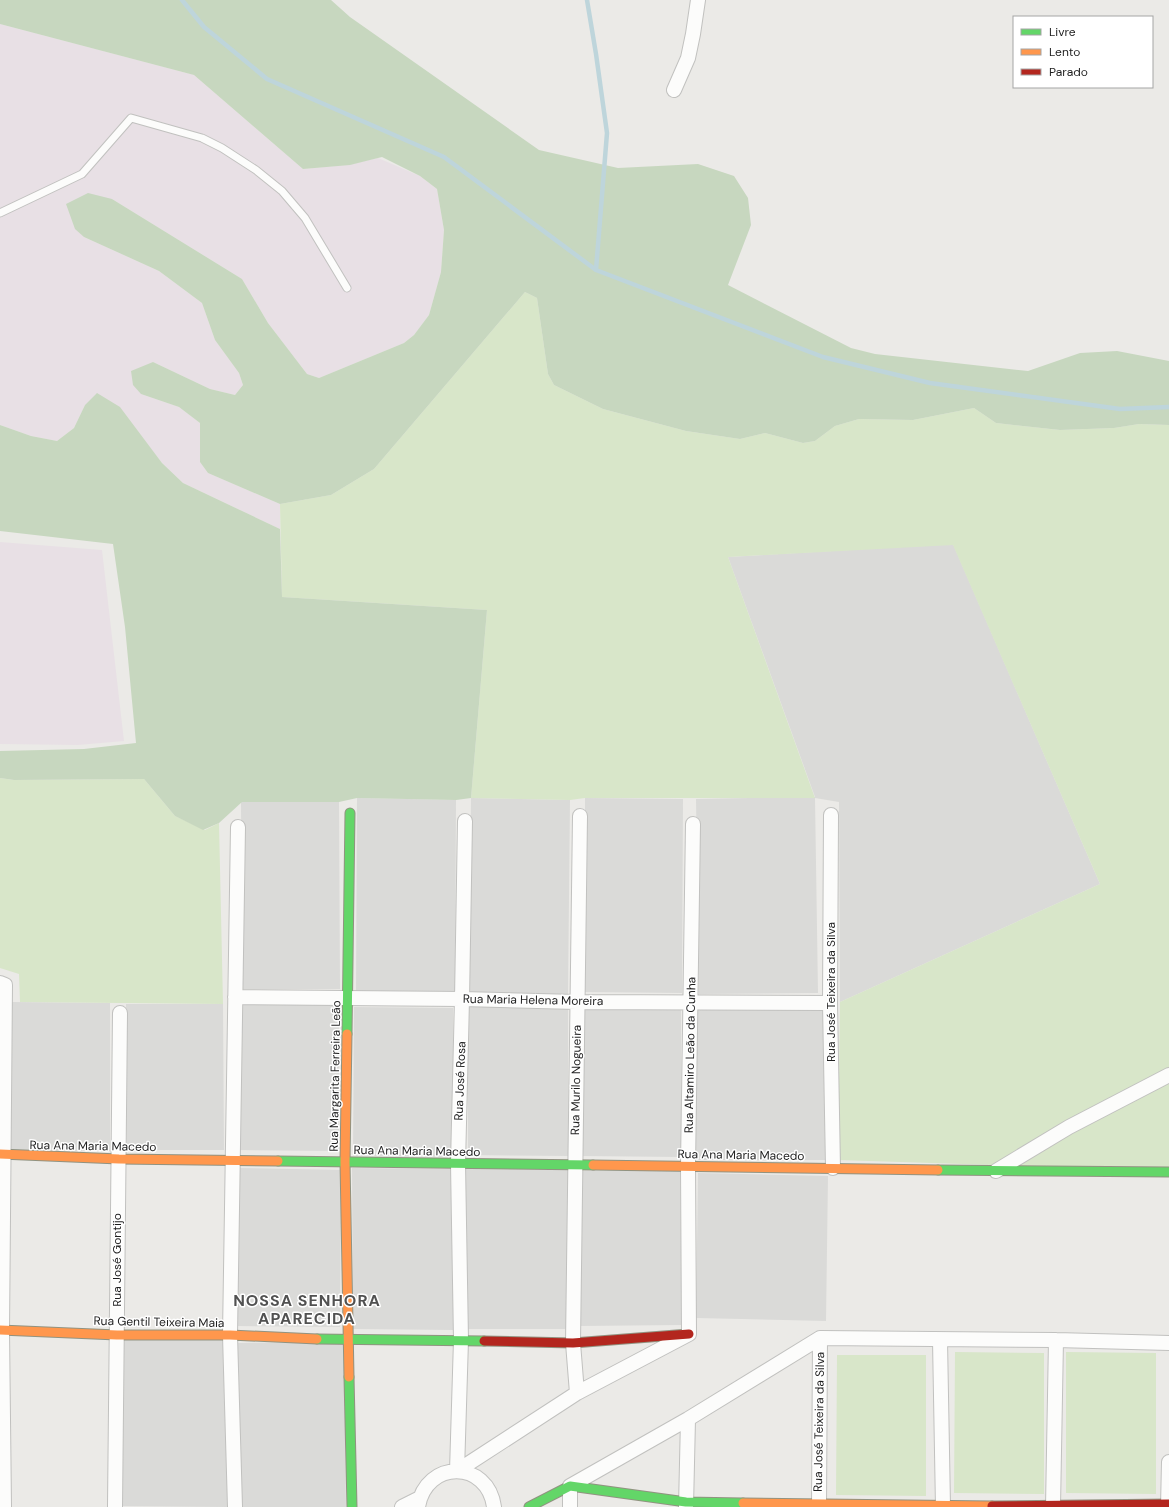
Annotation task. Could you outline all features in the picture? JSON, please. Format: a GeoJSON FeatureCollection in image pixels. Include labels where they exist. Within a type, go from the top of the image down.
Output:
{"type":"FeatureCollection","features":[{"type":"Feature","properties":{"kind":"street"},"geometry":{"type":"LineString","coordinates":[[674,90],[688,58],[698,0]]}},
{"type":"Feature","properties":{"kind":"street","name":"Rua Margarita Ferreira Leão"},"geometry":{"type":"LineString","coordinates":[[350,813],[345,1162],[352,1507]]}},
{"type":"Feature","properties":{"kind":"street","name":"Rua José Teixeira da Silva"},"geometry":{"type":"LineString","coordinates":[[831,815],[830,1003],[833,1168]]}},
{"type":"Feature","properties":{"kind":"street","name":"Rua Murilo Nogueira"},"geometry":{"type":"LineString","coordinates":[[577,1393],[573,1343],[580,816]]}},
{"type":"Feature","properties":{"kind":"street","name":"Rua José Rosa"},"geometry":{"type":"LineString","coordinates":[[457,1471],[461,1340],[458,1164],[465,821]]}},
{"type":"Feature","properties":{"kind":"street","name":"Rua Altamiro Leão da Cunha"},"geometry":{"type":"LineString","coordinates":[[689,1334],[688,1166],[693,824]]}},
{"type":"Feature","properties":{"kind":"street"},"geometry":{"type":"LineString","coordinates":[[235,1507],[230,1335],[238,826]]}},
{"type":"Feature","properties":{"kind":"street"},"geometry":{"type":"LineString","coordinates":[[0,983],[5,985],[1,1155],[1,1330],[4,1507],[0,1505]]}},
{"type":"Feature","properties":{"kind":"street","name":"Rua Maria Helena Moreira"},"geometry":{"type":"LineString","coordinates":[[235,998],[830,1003]]}},
{"type":"Feature","properties":{"kind":"street","name":"Rua José Gontijo"},"geometry":{"type":"LineString","coordinates":[[115,1507],[120,1013]]}},
{"type":"Feature","properties":{"kind":"street"},"geometry":{"type":"LineString","coordinates":[[996,1171],[1069,1127],[1169,1075]]}},
{"type":"Feature","properties":{"kind":"street","name":"Rua Ana Maria Macedo"},"geometry":{"type":"LineString","coordinates":[[1,1155],[119,1159],[458,1164],[1169,1172]]}},
{"type":"Feature","properties":{"kind":"street","name":"Rua Gentil Teixeira Maia"},"geometry":{"type":"LineString","coordinates":[[1,1330],[117,1335],[230,1335],[348,1340],[461,1340],[573,1343],[689,1334]]}},
{"type":"Feature","properties":{"kind":"street"},"geometry":{"type":"LineString","coordinates":[[457,1471],[577,1393],[689,1334]]}},
{"type":"Feature","properties":{"kind":"street"},"geometry":{"type":"LineString","coordinates":[[528,1507],[570,1486],[688,1419],[820,1338],[1056,1340],[1169,1343]]}},
{"type":"Feature","properties":{"kind":"street","name":"Rua José Teixeira da Silva"},"geometry":{"type":"LineString","coordinates":[[818,1505],[820,1338]]}},
{"type":"Feature","properties":{"kind":"street"},"geometry":{"type":"LineString","coordinates":[[940,1340],[943,1507]]}},
{"type":"Feature","properties":{"kind":"street"},"geometry":{"type":"LineString","coordinates":[[1053,1506],[1056,1340]]}},
{"type":"Feature","properties":{"kind":"street"},"geometry":{"type":"LineString","coordinates":[[686,1504],[688,1419]]}},
{"type":"Feature","properties":{"kind":"street"},"geometry":{"type":"LineString","coordinates":[[570,1486],[686,1504],[943,1507],[1168,1505],[1169,1462]]}},
{"type":"Feature","properties":{"kind":"street"},"geometry":{"type":"LineString","coordinates":[[402,1507],[419,1502],[425,1487],[434,1478],[445,1472],[457,1471],[472,1474],[485,1483],[493,1496],[494,1507]]}},
{"type":"Feature","properties":{"kind":"street"},"geometry":{"type":"LineString","coordinates":[[570,1486],[570,1507]]}},
{"type":"Feature","properties":{"kind":"lane"},"geometry":{"type":"LineString","coordinates":[[0,213],[82,174],[131,118],[202,138],[222,148],[256,170],[282,191],[305,218],[348,288]]}},
{"type":"Feature","properties":{"kind":"shaded area"},"geometry":{"type":"Polygon","coordinates":[[[0,24],[194,75],[303,169],[347,165],[378,158],[420,176],[437,189],[444,230],[441,272],[429,315],[414,335],[404,343],[319,378],[307,374],[268,323],[242,279],[112,199],[84,237],[159,271],[202,303],[215,340],[239,373],[243,385],[235,395],[210,389],[153,362],[141,394],[179,407],[200,423],[200,462],[208,473],[280,504],[280,529],[183,483],[162,463],[141,436],[85,405],[74,428],[57,441],[31,436],[0,425],[0,24]]]}},
{"type":"Feature","properties":{"kind":"shaded area"},"geometry":{"type":"Polygon","coordinates":[[[0,542],[102,550],[124,741],[78,745],[0,744],[0,542]]]}},
{"type":"Feature","properties":{"kind":"shaded area"},"geometry":{"type":"Polygon","coordinates":[[[953,544],[1100,884],[840,1002],[839,802],[815,798],[818,993],[699,994],[696,799],[815,797],[728,557],[953,544]]]}},
{"type":"Feature","properties":{"kind":"shaded area"},"geometry":{"type":"Polygon","coordinates":[[[357,798],[456,800],[455,993],[356,992],[357,798]]]}},
{"type":"Feature","properties":{"kind":"shaded area"},"geometry":{"type":"Polygon","coordinates":[[[471,798],[570,800],[568,995],[469,994],[471,798]]]}},
{"type":"Feature","properties":{"kind":"shaded area"},"geometry":{"type":"Polygon","coordinates":[[[585,798],[683,799],[682,993],[585,992],[585,798]]]}},
{"type":"Feature","properties":{"kind":"shaded area"},"geometry":{"type":"Polygon","coordinates":[[[241,802],[339,802],[340,989],[242,989],[241,802]]]}},
{"type":"Feature","properties":{"kind":"shaded area"},"geometry":{"type":"Polygon","coordinates":[[[10,1002],[110,1003],[110,1151],[10,1150],[10,1002]]]}},
{"type":"Feature","properties":{"kind":"shaded area"},"geometry":{"type":"Polygon","coordinates":[[[239,1002],[339,1003],[339,1151],[239,1150],[239,1002]]]}},
{"type":"Feature","properties":{"kind":"shaded area"},"geometry":{"type":"Polygon","coordinates":[[[126,1004],[223,1004],[224,1150],[127,1150],[126,1004]]]}},
{"type":"Feature","properties":{"kind":"shaded area"},"geometry":{"type":"Polygon","coordinates":[[[354,1007],[453,1008],[453,1157],[353,1156],[354,1007]]]}},
{"type":"Feature","properties":{"kind":"shaded area"},"geometry":{"type":"Polygon","coordinates":[[[468,1007],[568,1007],[568,1156],[468,1155],[468,1007]]]}},
{"type":"Feature","properties":{"kind":"shaded area"},"geometry":{"type":"Polygon","coordinates":[[[695,1007],[824,1008],[825,1160],[695,1160],[695,1007]]]}},
{"type":"Feature","properties":{"kind":"shaded area"},"geometry":{"type":"Polygon","coordinates":[[[582,1008],[681,1009],[681,1157],[581,1156],[582,1008]]]}},
{"type":"Feature","properties":{"kind":"shaded area"},"geometry":{"type":"Polygon","coordinates":[[[238,1168],[341,1170],[340,1327],[237,1326],[238,1168]]]}},
{"type":"Feature","properties":{"kind":"shaded area"},"geometry":{"type":"Polygon","coordinates":[[[352,1168],[454,1169],[455,1330],[353,1329],[352,1168]]]}},
{"type":"Feature","properties":{"kind":"shaded area"},"geometry":{"type":"Polygon","coordinates":[[[464,1169],[568,1170],[568,1329],[465,1329],[464,1169]]]}},
{"type":"Feature","properties":{"kind":"shaded area"},"geometry":{"type":"Polygon","coordinates":[[[680,1170],[682,1325],[579,1326],[577,1171],[680,1170]]]}},
{"type":"Feature","properties":{"kind":"shaded area"},"geometry":{"type":"Polygon","coordinates":[[[698,1173],[828,1176],[826,1321],[696,1318],[698,1173]]]}},
{"type":"Feature","properties":{"kind":"shaded area"},"geometry":{"type":"Polygon","coordinates":[[[120,1339],[227,1339],[228,1507],[121,1506],[120,1339]]]}},
{"type":"Feature","properties":{"kind":"shaded area"},"geometry":{"type":"Polygon","coordinates":[[[344,1342],[346,1507],[238,1507],[236,1343],[344,1342]]]}},
{"type":"Feature","properties":{"kind":"green space"},"geometry":{"type":"Polygon","coordinates":[[[0,0],[331,0],[350,17],[539,150],[618,168],[698,164],[734,176],[748,198],[751,225],[728,285],[851,348],[875,354],[1028,371],[1080,353],[1117,351],[1169,361],[1169,425],[1139,424],[1114,428],[1060,430],[996,423],[974,408],[913,420],[859,419],[835,426],[815,441],[803,443],[765,433],[740,439],[686,431],[603,409],[554,385],[548,374],[537,298],[525,292],[374,469],[331,495],[280,504],[208,473],[200,462],[200,423],[179,407],[141,394],[133,385],[131,371],[153,362],[210,389],[235,395],[243,385],[239,373],[215,340],[202,303],[159,271],[84,237],[75,229],[66,204],[88,193],[112,199],[242,279],[268,323],[307,374],[319,378],[404,343],[414,335],[429,315],[441,272],[444,230],[437,189],[420,176],[382,157],[350,165],[303,169],[194,75],[0,24],[0,0]]]}},
{"type":"Feature","properties":{"kind":"green space"},"geometry":{"type":"Polygon","coordinates":[[[525,292],[537,298],[548,374],[554,385],[603,409],[686,431],[740,439],[765,433],[803,443],[815,441],[835,426],[859,419],[913,420],[974,408],[996,423],[1060,430],[1114,428],[1139,424],[1169,425],[1169,1069],[1065,1121],[994,1165],[838,1160],[840,1002],[1100,884],[953,545],[728,557],[815,798],[585,798],[570,800],[471,798],[487,610],[282,597],[280,504],[331,495],[374,469],[525,292]]]}},
{"type":"Feature","properties":{"kind":"green space"},"geometry":{"type":"Polygon","coordinates":[[[97,393],[120,407],[162,463],[183,483],[280,529],[282,597],[487,610],[471,798],[456,800],[357,798],[339,802],[242,802],[219,823],[203,830],[175,816],[144,779],[14,780],[0,778],[0,751],[84,749],[136,743],[125,627],[113,544],[0,531],[0,425],[31,436],[57,441],[74,428],[85,405],[97,393]]]}},
{"type":"Feature","properties":{"kind":"green space"},"geometry":{"type":"Polygon","coordinates":[[[0,778],[14,780],[144,779],[175,816],[205,830],[219,823],[223,1004],[20,1002],[19,974],[0,968],[0,778]]]}},
{"type":"Feature","properties":{"kind":"green space"},"geometry":{"type":"Polygon","coordinates":[[[1169,1080],[1169,1167],[1009,1168],[1169,1080]]]}},
{"type":"Feature","properties":{"kind":"green space"},"geometry":{"type":"Polygon","coordinates":[[[955,1352],[1044,1353],[1044,1494],[954,1493],[955,1352]]]}},
{"type":"Feature","properties":{"kind":"green space"},"geometry":{"type":"Polygon","coordinates":[[[1066,1352],[1156,1353],[1156,1494],[1066,1493],[1066,1352]]]}},
{"type":"Feature","properties":{"kind":"green space"},"geometry":{"type":"Polygon","coordinates":[[[837,1355],[926,1355],[926,1496],[836,1495],[837,1355]]]}},
{"type":"Feature","properties":{"kind":"waterway"},"geometry":{"type":"LineString","coordinates":[[182,0],[204,27],[267,79],[444,157],[596,270],[823,357],[930,383],[1120,409],[1169,407]]}},
{"type":"Feature","properties":{"kind":"waterway"},"geometry":{"type":"LineString","coordinates":[[587,0],[607,133],[596,270]]}},
{"type":"Feature","properties":{"kind":"traffic: fast"},"geometry":{"type":"LineString","coordinates":[[347,1034],[350,813]]}},
{"type":"Feature","properties":{"kind":"traffic: fast"},"geometry":{"type":"LineString","coordinates":[[278,1161],[593,1165]]}},
{"type":"Feature","properties":{"kind":"traffic: fast"},"geometry":{"type":"LineString","coordinates":[[938,1170],[1169,1172]]}},
{"type":"Feature","properties":{"kind":"traffic: fast"},"geometry":{"type":"LineString","coordinates":[[317,1339],[484,1341]]}},
{"type":"Feature","properties":{"kind":"traffic: fast"},"geometry":{"type":"LineString","coordinates":[[349,1377],[352,1507]]}},
{"type":"Feature","properties":{"kind":"traffic: fast"},"geometry":{"type":"LineString","coordinates":[[529,1507],[570,1486],[686,1502],[743,1503]]}},
{"type":"Feature","properties":{"kind":"traffic: slow"},"geometry":{"type":"LineString","coordinates":[[347,1034],[345,1162],[349,1377]]}},
{"type":"Feature","properties":{"kind":"traffic: slow"},"geometry":{"type":"LineString","coordinates":[[0,1154],[119,1159],[278,1161]]}},
{"type":"Feature","properties":{"kind":"traffic: slow"},"geometry":{"type":"LineString","coordinates":[[593,1165],[938,1170]]}},
{"type":"Feature","properties":{"kind":"traffic: slow"},"geometry":{"type":"LineString","coordinates":[[0,1330],[117,1335],[230,1335],[317,1339]]}},
{"type":"Feature","properties":{"kind":"traffic: slow"},"geometry":{"type":"LineString","coordinates":[[743,1503],[992,1506]]}},
{"type":"Feature","properties":{"kind":"traffic: jam"},"geometry":{"type":"LineString","coordinates":[[484,1341],[573,1343],[689,1334]]}},
{"type":"Feature","properties":{"kind":"traffic: jam"},"geometry":{"type":"LineString","coordinates":[[992,1506],[1169,1504]]}},
{"type":"Feature","properties":{"kind":"district","name":"NOSSA SENHORA APARECIDA"},"geometry":{"type":"Point","coordinates":[307,1309]}}]}
